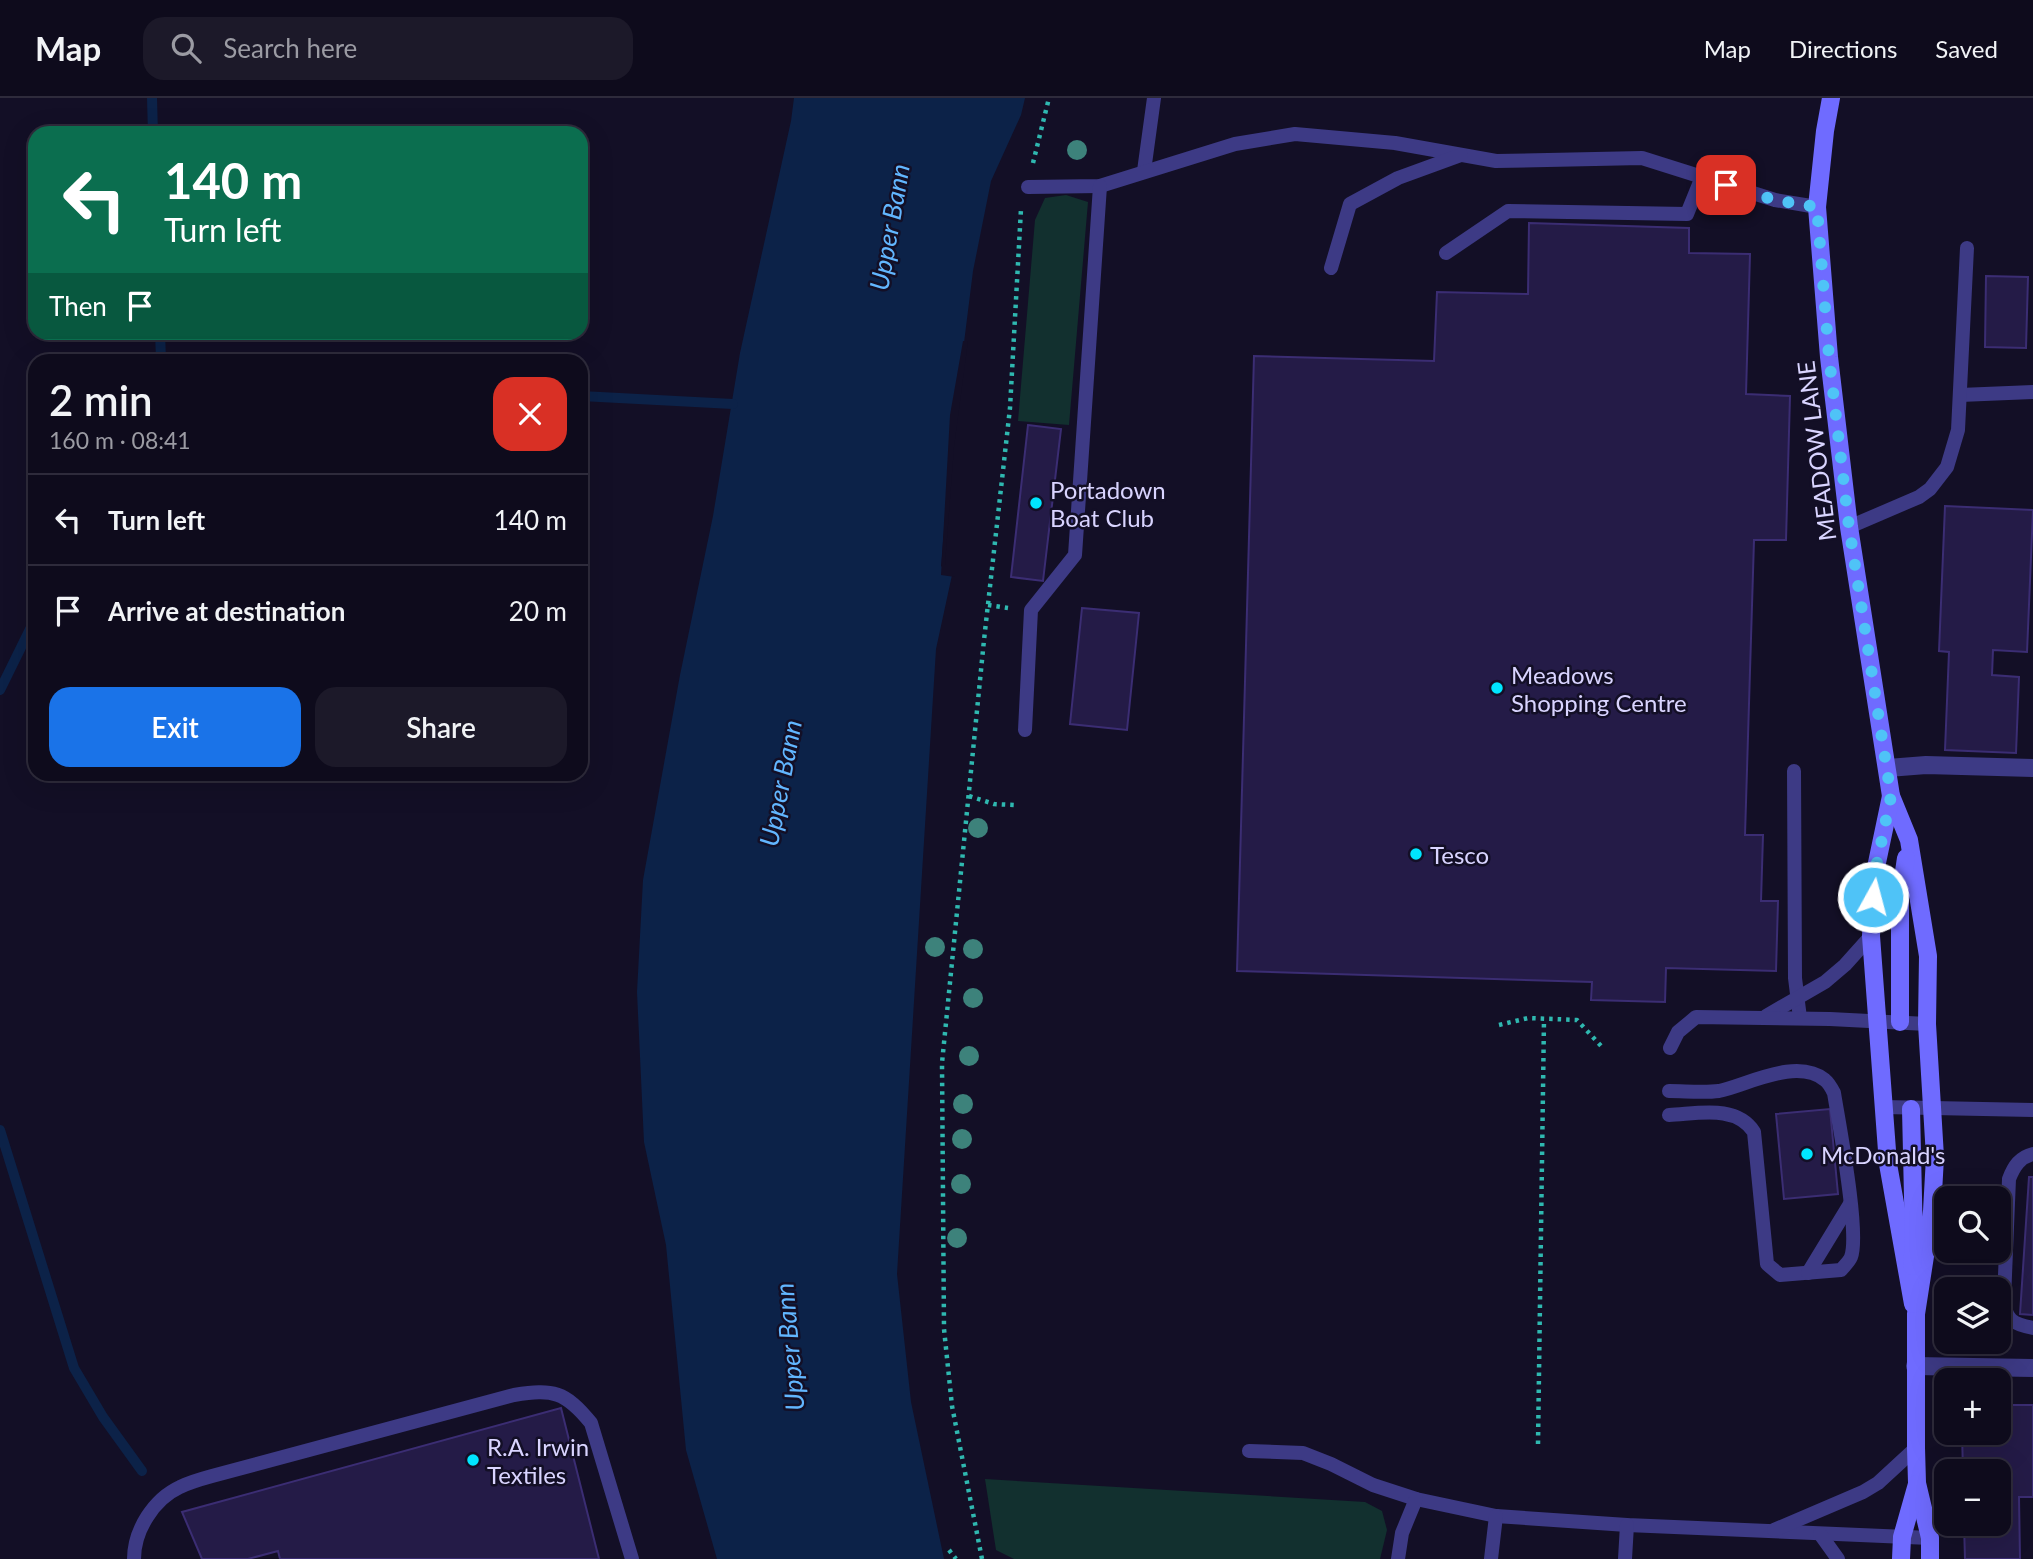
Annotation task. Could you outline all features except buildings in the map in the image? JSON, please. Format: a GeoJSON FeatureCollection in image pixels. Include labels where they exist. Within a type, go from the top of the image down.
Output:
{"type":"FeatureCollection","features":[{"type":"Feature","properties":{"kind":"street","name":"MEADOW LANE"},"geometry":{"type":"LineString","coordinates":[[1831,98],[1817,207],[1829,357],[1849,527],[1891,796],[1909,841],[1928,956],[1927,1024],[1935,1157],[1932,1211],[1916,1314],[1915,1366],[1917,1483],[1930,1538],[1930,1559]]}},
{"type":"Feature","properties":{"kind":"street"},"geometry":{"type":"LineString","coordinates":[[1888,768],[1926,765],[2033,768]]}},
{"type":"Feature","properties":{"kind":"street","name":"MEADOW LANE"},"geometry":{"type":"LineString","coordinates":[[1891,796],[1874,877],[1871,936],[1888,1164],[1909,1290],[1916,1314]]}},
{"type":"Feature","properties":{"kind":"street"},"geometry":{"type":"LineString","coordinates":[[1900,1022],[1900,898],[1909,841]]}},
{"type":"Feature","properties":{"kind":"street"},"geometry":{"type":"LineString","coordinates":[[1909,1290],[1914,1241],[1911,1108]]}},
{"type":"Feature","properties":{"kind":"street"},"geometry":{"type":"LineString","coordinates":[[1915,1366],[2033,1368]]}},
{"type":"Feature","properties":{"kind":"street","name":"MEADOW LANE"},"geometry":{"type":"LineString","coordinates":[[1901,1559],[1902,1537],[1917,1483]]}},
{"type":"Feature","properties":{"kind":"lane"},"geometry":{"type":"LineString","coordinates":[[1144,171],[1154,98]]}},
{"type":"Feature","properties":{"kind":"lane"},"geometry":{"type":"LineString","coordinates":[[1028,187],[1100,186],[1235,144],[1295,134],[1395,143],[1496,161],[1642,158],[1775,200],[1817,207]]}},
{"type":"Feature","properties":{"kind":"lane"},"geometry":{"type":"LineString","coordinates":[[1331,268],[1350,204],[1398,178],[1462,155]]}},
{"type":"Feature","properties":{"kind":"lane"},"geometry":{"type":"LineString","coordinates":[[1446,253],[1508,211],[1687,214],[1702,177]]}},
{"type":"Feature","properties":{"kind":"lane"},"geometry":{"type":"LineString","coordinates":[[1025,730],[1031,610],[1075,555],[1100,186]]}},
{"type":"Feature","properties":{"kind":"lane"},"geometry":{"type":"LineString","coordinates":[[1849,527],[1919,498],[1930,489],[1947,467],[1958,430],[1966,248]]}},
{"type":"Feature","properties":{"kind":"lane"},"geometry":{"type":"LineString","coordinates":[[1960,395],[2033,392]]}},
{"type":"Feature","properties":{"kind":"lane"},"geometry":{"type":"LineString","coordinates":[[1794,771],[1795,978],[1800,1018]]}},
{"type":"Feature","properties":{"kind":"lane"},"geometry":{"type":"LineString","coordinates":[[1765,1017],[1825,982],[1845,965],[1871,936]]}},
{"type":"Feature","properties":{"kind":"lane"},"geometry":{"type":"LineString","coordinates":[[1670,1048],[1678,1032],[1696,1017],[1800,1018],[1927,1024]]}},
{"type":"Feature","properties":{"kind":"lane"},"geometry":{"type":"LineString","coordinates":[[1668,1115],[1726,1113],[1747,1122],[1754,1132],[1767,1264],[1780,1275],[1840,1270],[1850,1259],[1853,1247],[1850,1204],[1834,1093],[1825,1080],[1812,1074],[1790,1072],[1763,1076],[1718,1091],[1669,1091]]}},
{"type":"Feature","properties":{"kind":"lane"},"geometry":{"type":"LineString","coordinates":[[1883,1107],[2033,1110]]}},
{"type":"Feature","properties":{"kind":"lane"},"geometry":{"type":"LineString","coordinates":[[2033,1154],[2025,1156],[2014,1167],[2009,1179],[2004,1312],[2015,1323],[2033,1328]]}},
{"type":"Feature","properties":{"kind":"lane"},"geometry":{"type":"LineString","coordinates":[[1808,1273],[1850,1204]]}},
{"type":"Feature","properties":{"kind":"lane"},"geometry":{"type":"LineString","coordinates":[[134,1559],[140,1527],[155,1507],[177,1488],[212,1475],[488,1402],[543,1391],[564,1396],[579,1408],[591,1423],[632,1559]]}},
{"type":"Feature","properties":{"kind":"lane"},"geometry":{"type":"LineString","coordinates":[[1770,1532],[1863,1492],[1878,1483],[1916,1448]]}},
{"type":"Feature","properties":{"kind":"lane"},"geometry":{"type":"LineString","coordinates":[[1248,1451],[1303,1453],[1373,1485],[1416,1499],[1496,1516],[1627,1525],[1930,1538]]}},
{"type":"Feature","properties":{"kind":"lane"},"geometry":{"type":"LineString","coordinates":[[1398,1559],[1402,1533],[1416,1499]]}},
{"type":"Feature","properties":{"kind":"lane"},"geometry":{"type":"LineString","coordinates":[[1491,1559],[1496,1516]]}},
{"type":"Feature","properties":{"kind":"lane"},"geometry":{"type":"LineString","coordinates":[[1625,1559],[1627,1525]]}},
{"type":"Feature","properties":{"kind":"lane"},"geometry":{"type":"LineString","coordinates":[[1820,1534],[1838,1559]]}},
{"type":"Feature","properties":{"kind":"path"},"geometry":{"type":"LineString","coordinates":[[982,1559],[952,1406],[944,1315],[942,1063],[1010,408],[1019,270],[1019,215],[1049,98]]}},
{"type":"Feature","properties":{"kind":"path"},"geometry":{"type":"LineString","coordinates":[[969,796],[994,804],[1014,805]]}},
{"type":"Feature","properties":{"kind":"path"},"geometry":{"type":"LineString","coordinates":[[1499,1025],[1528,1018],[1577,1020],[1603,1048]]}},
{"type":"Feature","properties":{"kind":"path"},"geometry":{"type":"LineString","coordinates":[[1538,1444],[1544,1019]]}},
{"type":"Feature","properties":{"kind":"path"},"geometry":{"type":"LineString","coordinates":[[949,1550],[956,1559]]}},
{"type":"Feature","properties":{"kind":"green space"},"geometry":{"type":"Polygon","coordinates":[[[1066,195],[1088,202],[1069,425],[1018,421],[1035,220],[1045,198],[1066,195]]]}},
{"type":"Feature","properties":{"kind":"green space"},"geometry":{"type":"Polygon","coordinates":[[[985,1479],[1365,1502],[1382,1511],[1387,1530],[1380,1559],[1014,1559],[996,1550],[985,1479]]]}},
{"type":"Feature","properties":{"kind":"water","name":"Upper Bann"},"geometry":{"type":"Polygon","coordinates":[[[794,98],[1025,98],[1021,115],[991,181],[973,271],[951,446],[941,566],[952,575],[936,649],[897,1274],[911,1402],[944,1559],[717,1559],[686,1450],[666,1245],[644,1142],[637,992],[643,880],[680,675],[713,516],[740,353],[794,98]]]}},
{"type":"Feature","properties":{"kind":"pier"},"geometry":{"type":"Polygon","coordinates":[[[963,341],[968,341],[954,447],[945,565],[955,573],[955,577],[941,575],[950,415],[963,341]]]}},
{"type":"Feature","properties":{"kind":"waterway"},"geometry":{"type":"LineString","coordinates":[[152,98],[153,126]]}},
{"type":"Feature","properties":{"kind":"waterway"},"geometry":{"type":"LineString","coordinates":[[160,340],[161,354]]}},
{"type":"Feature","properties":{"kind":"waterway"},"geometry":{"type":"LineString","coordinates":[[588,396],[733,404]]}},
{"type":"Feature","properties":{"kind":"waterway"},"geometry":{"type":"LineString","coordinates":[[0,690],[28,633]]}},
{"type":"Feature","properties":{"kind":"waterway"},"geometry":{"type":"LineString","coordinates":[[0,1130],[74,1368],[103,1417],[142,1471]]}},
{"type":"Feature","properties":{"kind":"place","name":"Portadown Boat Club"},"geometry":{"type":"Point","coordinates":[1036,503]}},
{"type":"Feature","properties":{"kind":"place","name":"Meadows Shopping Centre"},"geometry":{"type":"Point","coordinates":[1497,688]}},
{"type":"Feature","properties":{"kind":"place","name":"Tesco"},"geometry":{"type":"Point","coordinates":[1416,854]}},
{"type":"Feature","properties":{"kind":"place","name":"McDonald's"},"geometry":{"type":"Point","coordinates":[1807,1154]}},
{"type":"Feature","properties":{"kind":"place","name":"R.A. Irwin Textiles"},"geometry":{"type":"Point","coordinates":[473,1460]}},
{"type":"Feature","properties":{"kind":"route"},"geometry":{"type":"LineString","coordinates":[[1726,185],[1775,200],[1817,207],[1829,357],[1849,527],[1891,796],[1874,877],[1873,897]]}}]}
